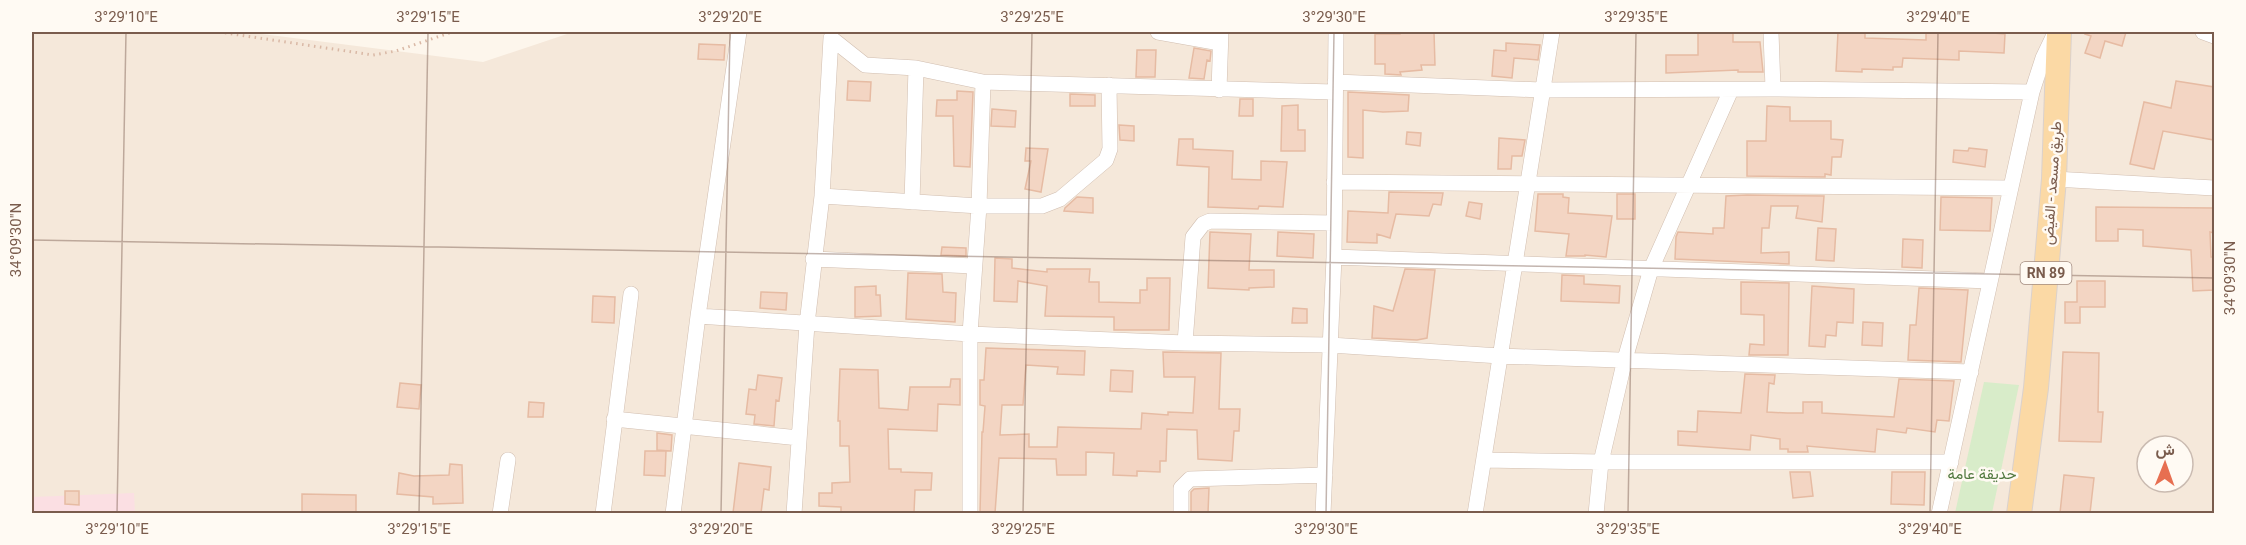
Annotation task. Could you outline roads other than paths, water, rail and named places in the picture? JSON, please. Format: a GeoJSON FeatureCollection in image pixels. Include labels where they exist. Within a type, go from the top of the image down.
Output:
{"type":"FeatureCollection","features":[{"type":"Feature","properties":{"kind":"main road","name":"طريق مسعد - الفيض"},"geometry":{"type":"LineString","coordinates":[[2019,513],[2036,388],[2054,179],[2058,32]]}},
{"type":"Feature","properties":{"kind":"street"},"geometry":{"type":"LineString","coordinates":[[673,513],[698,316],[739,32]]}},
{"type":"Feature","properties":{"kind":"street"},"geometry":{"type":"LineString","coordinates":[[1158,32],[1220,37],[1219,90]]}},
{"type":"Feature","properties":{"kind":"street"},"geometry":{"type":"LineString","coordinates":[[1323,513],[1334,257],[1335,32]]}},
{"type":"Feature","properties":{"kind":"street"},"geometry":{"type":"LineString","coordinates":[[1475,513],[1552,32]]}},
{"type":"Feature","properties":{"kind":"street"},"geometry":{"type":"LineString","coordinates":[[1771,32],[1773,89]]}},
{"type":"Feature","properties":{"kind":"street"},"geometry":{"type":"LineString","coordinates":[[1939,513],[2032,92],[2043,58],[2058,32]]}},
{"type":"Feature","properties":{"kind":"street"},"geometry":{"type":"LineString","coordinates":[[2203,32],[2214,36]]}},
{"type":"Feature","properties":{"kind":"street"},"geometry":{"type":"LineString","coordinates":[[836,35],[865,65],[916,68],[983,82],[1219,90],[1334,87],[2032,92]]}},
{"type":"Feature","properties":{"kind":"street"},"geometry":{"type":"LineString","coordinates":[[794,513],[807,324],[822,196],[836,35]]}},
{"type":"Feature","properties":{"kind":"street"},"geometry":{"type":"LineString","coordinates":[[912,202],[916,68]]}},
{"type":"Feature","properties":{"kind":"street"},"geometry":{"type":"LineString","coordinates":[[970,513],[970,334],[979,206],[983,82]]}},
{"type":"Feature","properties":{"kind":"street"},"geometry":{"type":"LineString","coordinates":[[822,196],[979,206],[1051,204],[1106,160],[1110,149],[1109,85]]}},
{"type":"Feature","properties":{"kind":"street"},"geometry":{"type":"LineString","coordinates":[[1596,513],[1601,462],[1625,359],[1651,269],[1731,90]]}},
{"type":"Feature","properties":{"kind":"street"},"geometry":{"type":"LineString","coordinates":[[2054,179],[2214,188]]}},
{"type":"Feature","properties":{"kind":"street"},"geometry":{"type":"LineString","coordinates":[[1334,182],[2011,188]]}},
{"type":"Feature","properties":{"kind":"street"},"geometry":{"type":"LineString","coordinates":[[1185,343],[1193,237],[1203,224],[1210,221],[1334,224]]}},
{"type":"Feature","properties":{"kind":"street"},"geometry":{"type":"LineString","coordinates":[[1334,257],[1990,281]]}},
{"type":"Feature","properties":{"kind":"street"},"geometry":{"type":"LineString","coordinates":[[813,259],[974,266]]}},
{"type":"Feature","properties":{"kind":"street"},"geometry":{"type":"LineString","coordinates":[[603,513],[631,294]]}},
{"type":"Feature","properties":{"kind":"street"},"geometry":{"type":"LineString","coordinates":[[698,316],[970,334],[1185,343],[1330,345],[1500,356],[1971,372]]}},
{"type":"Feature","properties":{"kind":"street"},"geometry":{"type":"LineString","coordinates":[[614,419],[684,428],[799,438]]}},
{"type":"Feature","properties":{"kind":"street"},"geometry":{"type":"LineString","coordinates":[[500,513],[508,460]]}},
{"type":"Feature","properties":{"kind":"street"},"geometry":{"type":"LineString","coordinates":[[1484,460],[1951,462]]}},
{"type":"Feature","properties":{"kind":"street"},"geometry":{"type":"LineString","coordinates":[[1181,513],[1181,488],[1190,479],[1324,475]]}},
{"type":"Feature","properties":{"kind":"park label","name":"حديقة عامة"},"geometry":{"type":"Point","coordinates":[1982,474]}}]}
